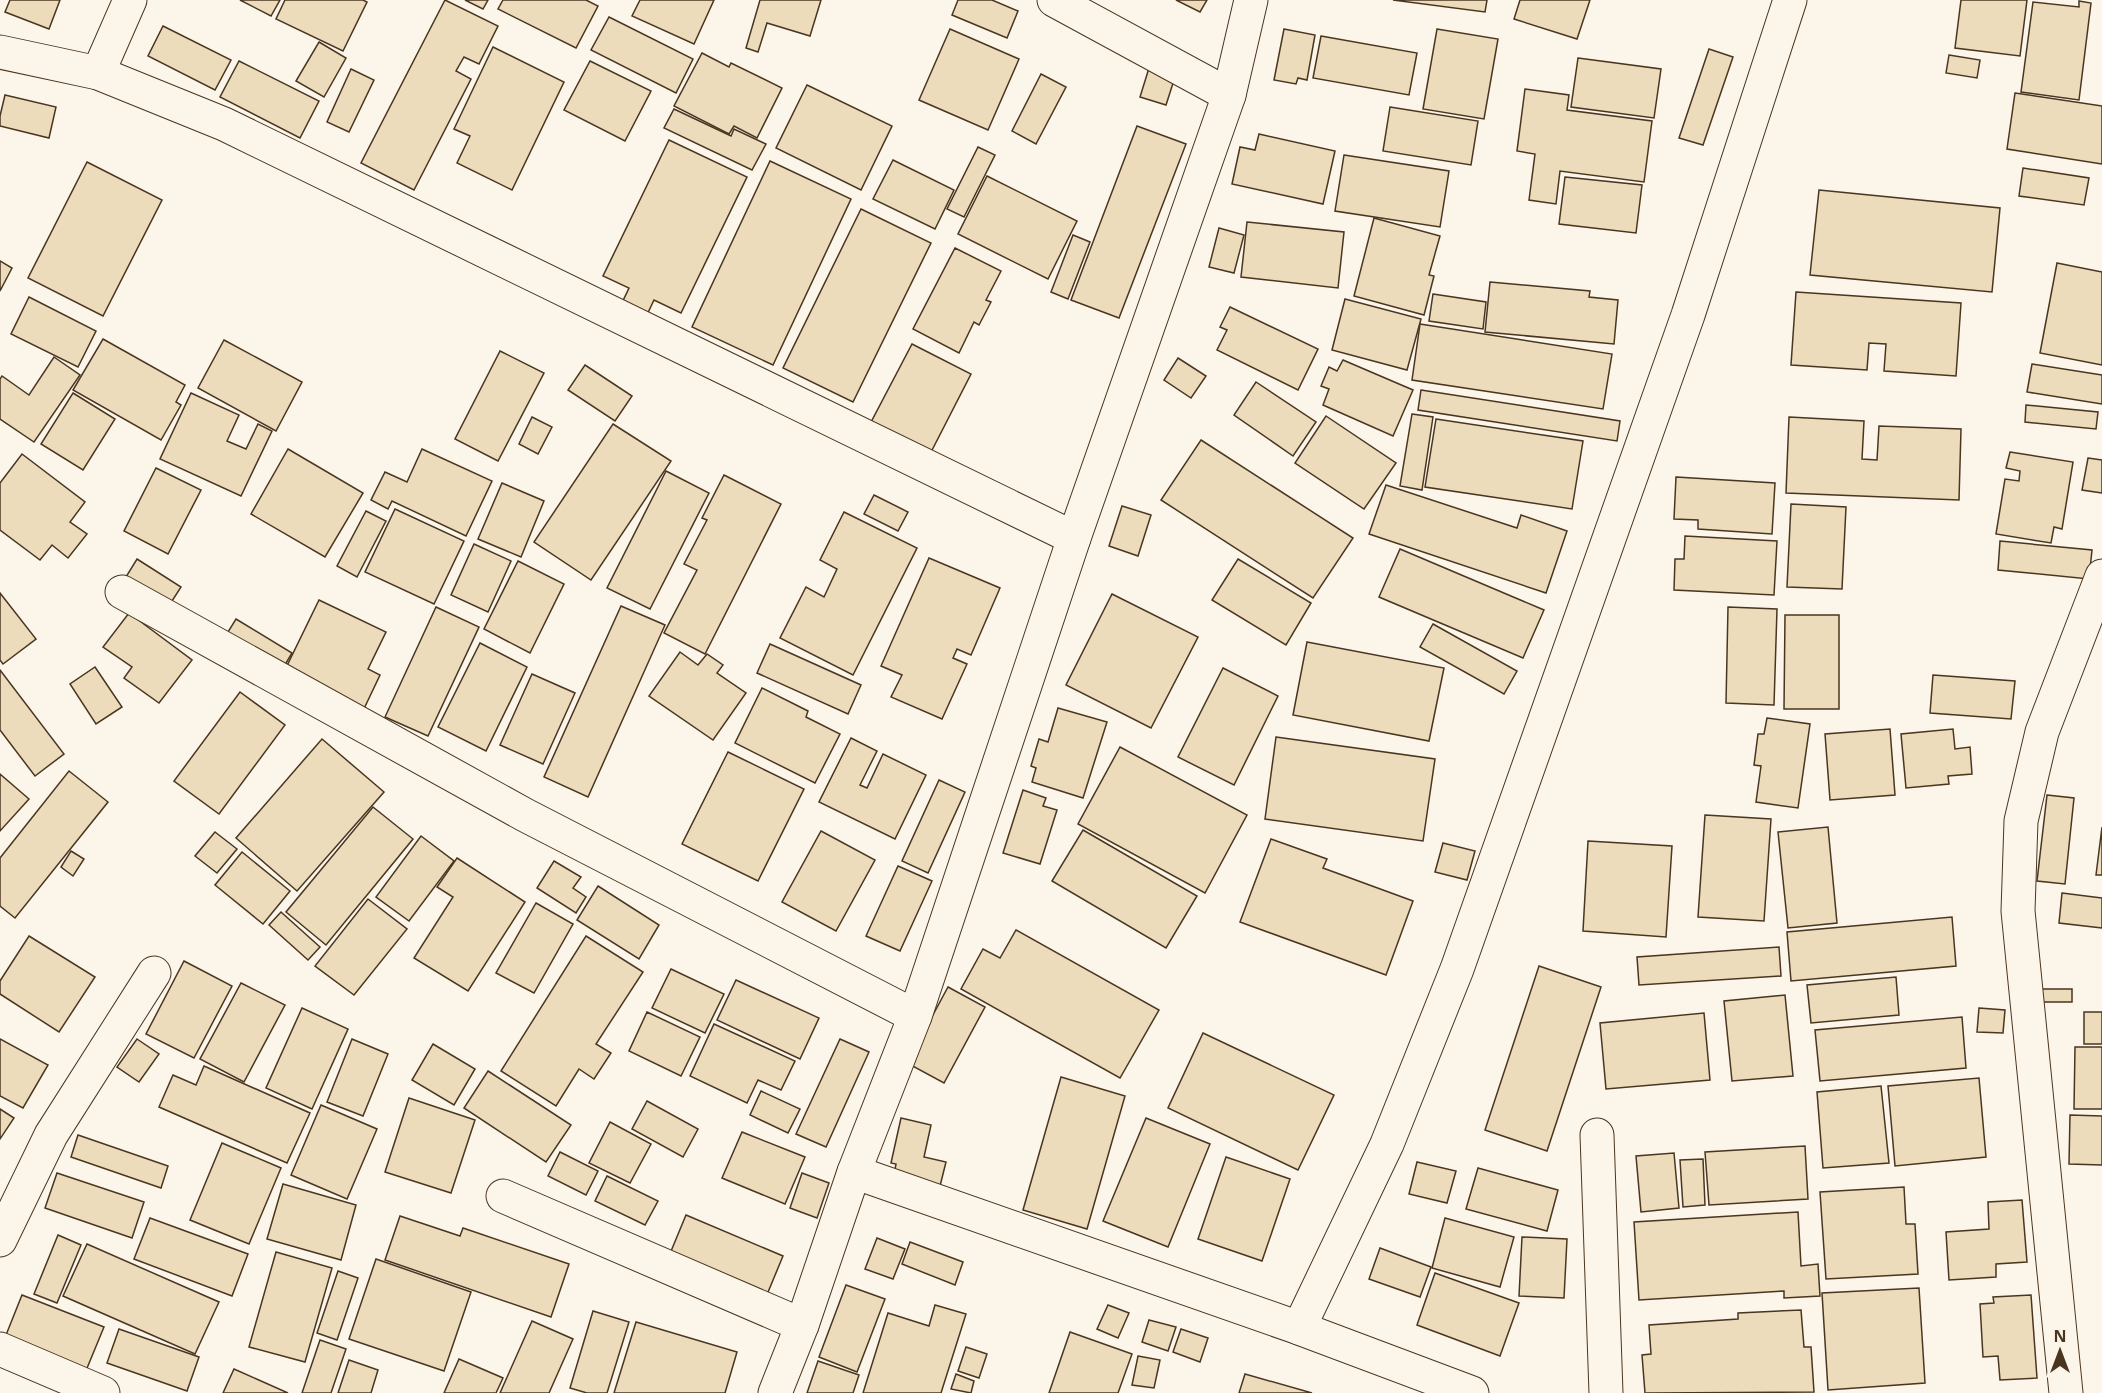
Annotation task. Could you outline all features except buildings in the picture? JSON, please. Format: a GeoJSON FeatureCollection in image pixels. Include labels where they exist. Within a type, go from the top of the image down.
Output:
{"type":"FeatureCollection","features":[{"type":"Feature","properties":{"kind":"street"},"geometry":{"type":"LineString","coordinates":[[98,73],[130,0]]}},
{"type":"Feature","properties":{"kind":"street"},"geometry":{"type":"LineString","coordinates":[[1054,0],[1228,95]]}},
{"type":"Feature","properties":{"kind":"street"},"geometry":{"type":"LineString","coordinates":[[775,1393],[802,1325],[854,1172],[915,1016],[1074,538],[1228,95],[1251,0]]}},
{"type":"Feature","properties":{"kind":"street"},"geometry":{"type":"LineString","coordinates":[[1299,1328],[1387,1144],[1457,969],[1688,315],[1790,0]]}},
{"type":"Feature","properties":{"kind":"street"},"geometry":{"type":"LineString","coordinates":[[0,52],[98,73],[224,124],[1074,538]]}},
{"type":"Feature","properties":{"kind":"street"},"geometry":{"type":"LineString","coordinates":[[2066,1393],[2018,911],[2021,821],[2042,732],[2102,576]]}},
{"type":"Feature","properties":{"kind":"street"},"geometry":{"type":"LineString","coordinates":[[122,592],[525,815],[915,1016]]}},
{"type":"Feature","properties":{"kind":"street"},"geometry":{"type":"LineString","coordinates":[[0,1240],[51,1135],[154,973]]}},
{"type":"Feature","properties":{"kind":"street"},"geometry":{"type":"LineString","coordinates":[[1597,1136],[1606,1393]]}},
{"type":"Feature","properties":{"kind":"street"},"geometry":{"type":"LineString","coordinates":[[854,1172],[1299,1328],[1472,1393]]}},
{"type":"Feature","properties":{"kind":"street"},"geometry":{"type":"LineString","coordinates":[[503,1197],[802,1325]]}},
{"type":"Feature","properties":{"kind":"street"},"geometry":{"type":"LineString","coordinates":[[0,1349],[103,1393]]}}]}
